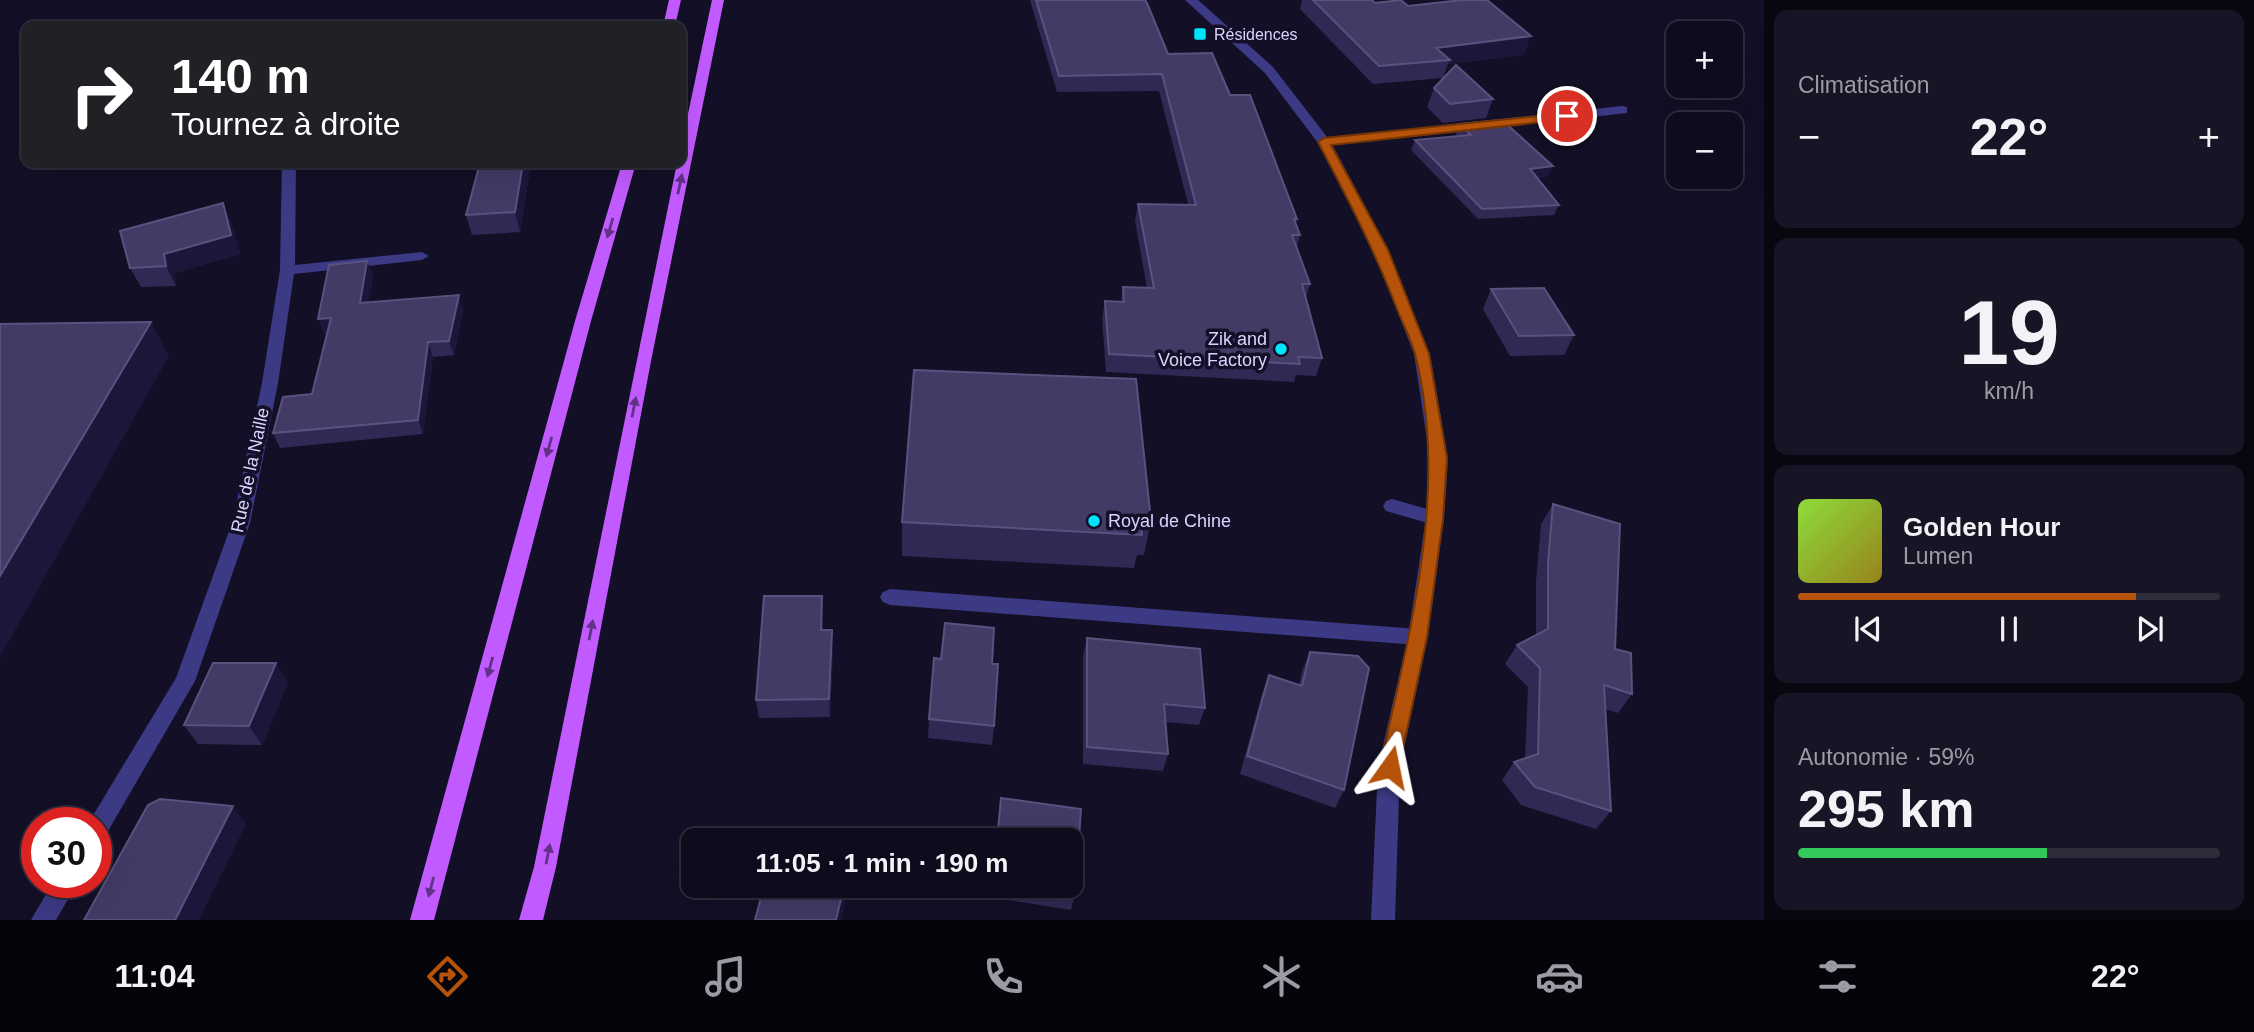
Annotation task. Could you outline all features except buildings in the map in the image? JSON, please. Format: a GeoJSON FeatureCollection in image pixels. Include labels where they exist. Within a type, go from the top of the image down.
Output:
{"type":"FeatureCollection","features":[{"type":"Feature","properties":{"kind":"main road"},"geometry":{"type":"LineString","coordinates":[[670,21],[676,0]]}},
{"type":"Feature","properties":{"kind":"main road"},"geometry":{"type":"LineString","coordinates":[[686,154],[718,0]]}},
{"type":"Feature","properties":{"kind":"main road"},"geometry":{"type":"LineString","coordinates":[[422,920],[579,334],[628,168]]}},
{"type":"Feature","properties":{"kind":"main road"},"geometry":{"type":"LineString","coordinates":[[531,920],[545,867],[683,168]]}},
{"type":"Feature","properties":{"kind":"street"},"geometry":{"type":"LineString","coordinates":[[1191,0],[1269,70],[1324,142],[1381,250],[1422,354],[1439,458],[1434,519],[1418,637],[1390,767],[1383,920]]}},
{"type":"Feature","properties":{"kind":"street"},"geometry":{"type":"LineString","coordinates":[[1324,142],[1622,110]]}},
{"type":"Feature","properties":{"kind":"street","name":"Rue de la Naille"},"geometry":{"type":"LineString","coordinates":[[110,807],[185,681],[241,523],[270,383],[287,270],[289,168]]}},
{"type":"Feature","properties":{"kind":"street"},"geometry":{"type":"LineString","coordinates":[[287,270],[422,256]]}},
{"type":"Feature","properties":{"kind":"street"},"geometry":{"type":"LineString","coordinates":[[1392,506],[1434,519]]}},
{"type":"Feature","properties":{"kind":"street"},"geometry":{"type":"LineString","coordinates":[[890,597],[1418,637]]}},
{"type":"Feature","properties":{"kind":"street"},"geometry":{"type":"LineString","coordinates":[[43,920],[56,898]]}},
{"type":"Feature","properties":{"kind":"place","name":"Résidences"},"geometry":{"type":"Point","coordinates":[1200,34]}},
{"type":"Feature","properties":{"kind":"place","name":"Zik and Voice Factory"},"geometry":{"type":"Point","coordinates":[1281,349]}},
{"type":"Feature","properties":{"kind":"place","name":"Royal de Chine"},"geometry":{"type":"Point","coordinates":[1094,521]}},
{"type":"Feature","properties":{"kind":"route"},"geometry":{"type":"LineString","coordinates":[[1390,767],[1418,637],[1434,519],[1439,458],[1422,354],[1381,250],[1324,142],[1567,116]]}}]}
